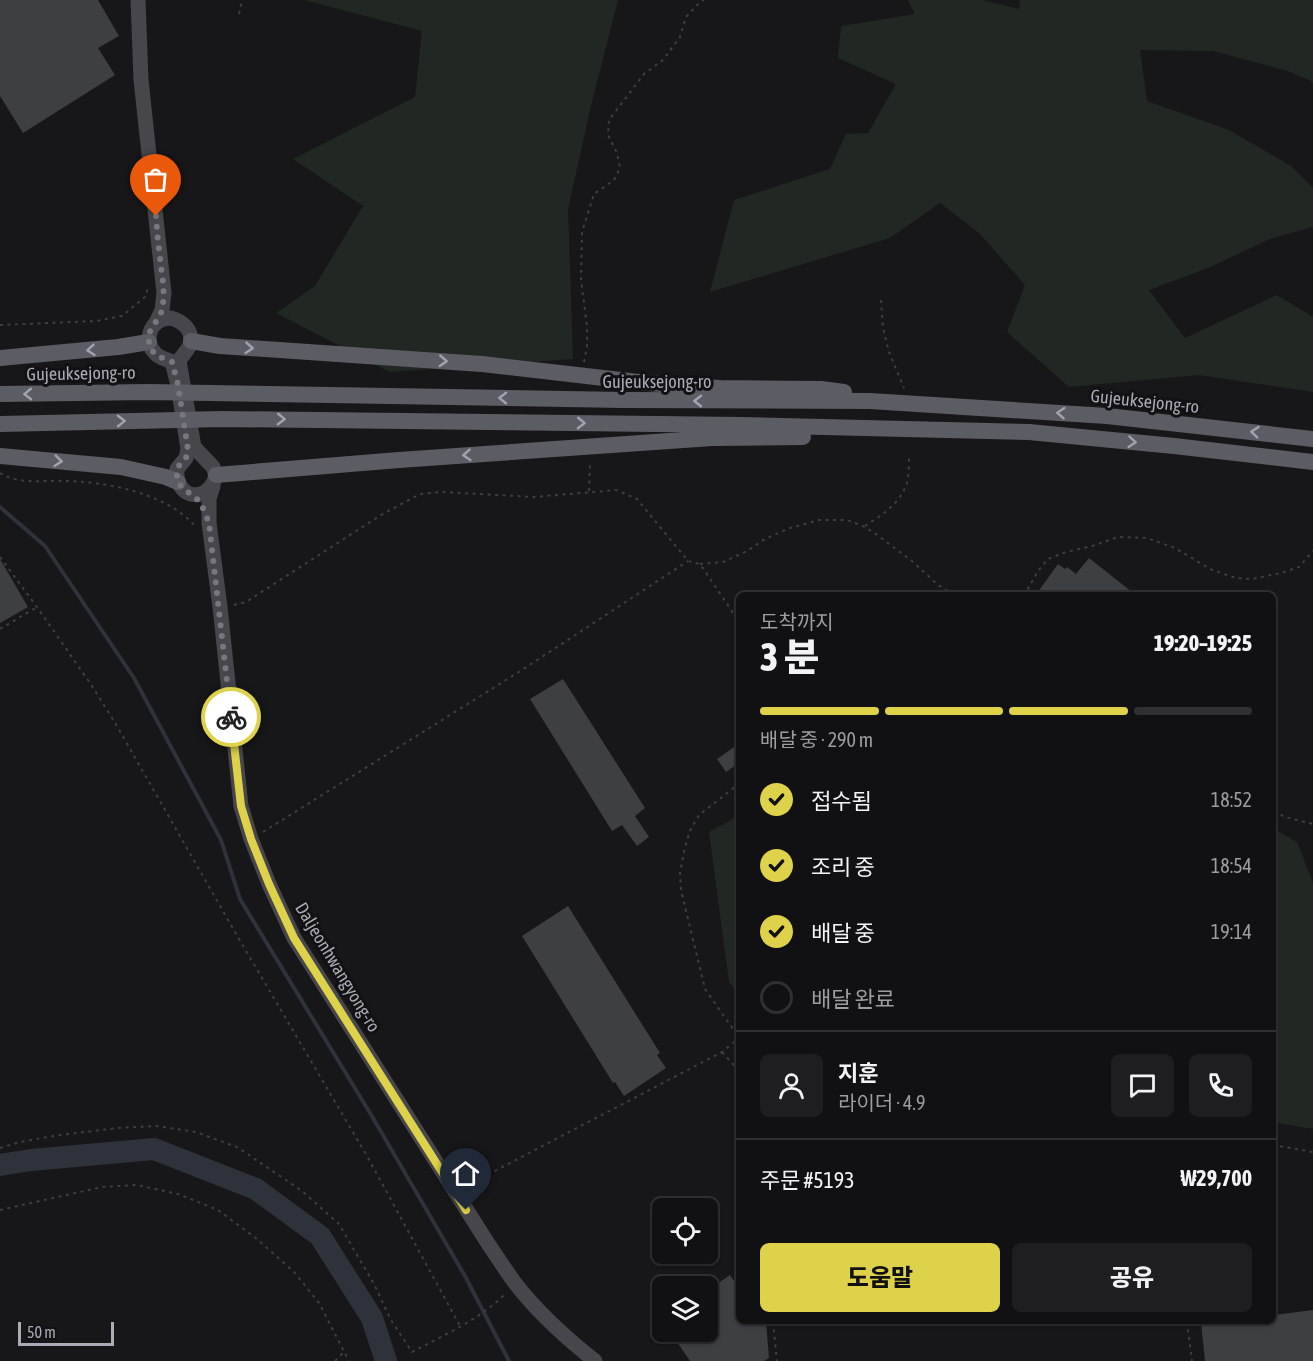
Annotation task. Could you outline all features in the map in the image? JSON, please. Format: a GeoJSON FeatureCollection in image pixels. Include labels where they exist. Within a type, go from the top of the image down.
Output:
{"type":"FeatureCollection","features":[{"type":"Feature","properties":{"kind":"highway"},"geometry":{"type":"LineString","coordinates":[[191,340],[243,348],[482,364],[647,383],[720,388],[821,389],[944,406]]}},
{"type":"Feature","properties":{"kind":"highway"},"geometry":{"type":"LineString","coordinates":[[0,358],[149,342]]}},
{"type":"Feature","properties":{"kind":"highway","name":"Gujeuksejong-ro"},"geometry":{"type":"LineString","coordinates":[[0,394],[221,392],[623,400],[870,401],[1107,416],[1313,439]]}},
{"type":"Feature","properties":{"kind":"highway"},"geometry":{"type":"LineString","coordinates":[[0,424],[223,419],[741,425],[1029,432],[1313,462]]}},
{"type":"Feature","properties":{"kind":"highway"},"geometry":{"type":"LineString","coordinates":[[214,481],[399,460],[712,438],[924,439],[1029,432]]}},
{"type":"Feature","properties":{"kind":"highway"},"geometry":{"type":"LineString","coordinates":[[0,456],[121,467],[166,477],[183,487]]}},
{"type":"Feature","properties":{"kind":"main road"},"geometry":{"type":"LineString","coordinates":[[138,0],[141,80],[164,293],[170,311],[187,327],[191,340],[179,361],[190,433],[194,447],[213,467],[214,481],[201,524]]}},
{"type":"Feature","properties":{"kind":"main road"},"geometry":{"type":"LineString","coordinates":[[164,293],[162,310],[149,333],[149,342],[152,351],[159,357],[172,362],[188,450],[186,458],[177,468],[183,487],[200,501],[201,524]]}},
{"type":"Feature","properties":{"kind":"main road"},"geometry":{"type":"LineString","coordinates":[[156,323],[171,318],[180,320]]}},
{"type":"Feature","properties":{"kind":"main road"},"geometry":{"type":"LineString","coordinates":[[183,487],[196,495],[202,494],[208,492],[214,481]]}},
{"type":"Feature","properties":{"kind":"main road","name":"Daljeonhwangyong-ro"},"geometry":{"type":"LineString","coordinates":[[201,524],[220,607],[241,806],[269,884],[294,938],[516,1284],[568,1340],[595,1361]]}},
{"type":"Feature","properties":{"kind":"path"},"geometry":{"type":"LineString","coordinates":[[239,14],[242,0]]}},
{"type":"Feature","properties":{"kind":"path"},"geometry":{"type":"LineString","coordinates":[[584,362],[587,326],[581,280],[582,232],[594,194],[614,180],[620,168],[617,153],[608,135],[609,120],[644,74],[663,60],[680,37],[686,17],[704,0]]}},
{"type":"Feature","properties":{"kind":"path"},"geometry":{"type":"LineString","coordinates":[[0,325],[96,321],[122,316],[146,296],[150,277]]}},
{"type":"Feature","properties":{"kind":"path"},"geometry":{"type":"LineString","coordinates":[[881,300],[888,352],[904,388]]}},
{"type":"Feature","properties":{"kind":"path"},"geometry":{"type":"LineString","coordinates":[[863,526],[887,512],[897,501],[907,483],[909,455]]}},
{"type":"Feature","properties":{"kind":"path"},"geometry":{"type":"LineString","coordinates":[[590,462],[590,491]]}},
{"type":"Feature","properties":{"kind":"path"},"geometry":{"type":"LineString","coordinates":[[0,473],[21,481],[76,481],[114,486],[156,499],[201,524]]}},
{"type":"Feature","properties":{"kind":"path"},"geometry":{"type":"LineString","coordinates":[[220,607],[246,602],[381,515],[420,494],[442,492],[534,498],[616,490],[637,499],[688,561],[700,564],[723,562],[790,528],[819,520],[847,520],[876,534],[949,592]]}},
{"type":"Feature","properties":{"kind":"path"},"geometry":{"type":"LineString","coordinates":[[1026,592],[1048,559],[1118,537],[1147,538],[1175,548],[1212,570],[1236,578],[1252,579],[1299,567],[1313,551]]}},
{"type":"Feature","properties":{"kind":"path"},"geometry":{"type":"LineString","coordinates":[[0,557],[90,683],[114,721],[238,939],[367,1156],[460,1326]]}},
{"type":"Feature","properties":{"kind":"path"},"geometry":{"type":"LineString","coordinates":[[251,839],[522,670],[688,561]]}},
{"type":"Feature","properties":{"kind":"path"},"geometry":{"type":"LineString","coordinates":[[700,564],[736,617]]}},
{"type":"Feature","properties":{"kind":"path"},"geometry":{"type":"LineString","coordinates":[[0,629],[37,607]]}},
{"type":"Feature","properties":{"kind":"path"},"geometry":{"type":"LineString","coordinates":[[736,786],[699,814],[690,831],[680,873],[681,890],[705,988],[736,1034]]}},
{"type":"Feature","properties":{"kind":"path"},"geometry":{"type":"LineString","coordinates":[[1276,812],[1285,817],[1313,824]]}},
{"type":"Feature","properties":{"kind":"path"},"geometry":{"type":"LineString","coordinates":[[455,1192],[722,1052],[736,1040]]}},
{"type":"Feature","properties":{"kind":"path"},"geometry":{"type":"LineString","coordinates":[[722,1052],[736,1068]]}},
{"type":"Feature","properties":{"kind":"path"},"geometry":{"type":"LineString","coordinates":[[0,1148],[60,1135],[156,1126],[196,1132],[237,1148],[302,1191],[339,1224],[374,1284],[391,1320],[412,1352],[492,1307],[516,1284]]}},
{"type":"Feature","properties":{"kind":"path"},"geometry":{"type":"LineString","coordinates":[[1276,1143],[1313,1152]]}},
{"type":"Feature","properties":{"kind":"path"},"geometry":{"type":"LineString","coordinates":[[0,1210],[102,1187],[137,1185],[178,1194],[218,1210],[257,1239],[294,1272],[319,1303],[349,1361]]}},
{"type":"Feature","properties":{"kind":"path"},"geometry":{"type":"LineString","coordinates":[[773,1324],[777,1361]]}},
{"type":"Feature","properties":{"kind":"path"},"geometry":{"type":"LineString","coordinates":[[1187,1324],[1192,1361]]}},
{"type":"Feature","properties":{"kind":"path"},"geometry":{"type":"LineString","coordinates":[[335,1361],[345,1351]]}},
{"type":"Feature","properties":{"kind":"shaded area"},"geometry":{"type":"Polygon","coordinates":[[[304,0],[618,0],[568,209],[573,359],[390,372],[276,313],[315,286],[363,206],[293,159],[415,97],[422,31],[304,0]]]}},
{"type":"Feature","properties":{"kind":"shaded area"},"geometry":{"type":"Polygon","coordinates":[[[908,0],[982,0],[1019,9],[1020,0],[1313,0],[1313,82],[1288,71],[1213,51],[1140,50],[1147,101],[1229,130],[1291,166],[1313,188],[1313,227],[1270,239],[1208,268],[1149,290],[1185,338],[1277,295],[1313,317],[1313,392],[1199,375],[1069,387],[1007,332],[1025,285],[979,233],[940,203],[890,238],[710,292],[734,200],[830,169],[846,134],[868,133],[896,84],[838,58],[841,26],[915,14],[908,0]]]}},
{"type":"Feature","properties":{"kind":"shaded area"},"geometry":{"type":"Polygon","coordinates":[[[736,818],[736,991],[729,982],[709,832],[736,818]]]}},
{"type":"Feature","properties":{"kind":"shaded area"},"geometry":{"type":"Polygon","coordinates":[[[1276,830],[1297,842],[1313,883],[1313,1129],[1276,1121],[1276,830]]]}},
{"type":"Feature","properties":{"kind":"building"},"geometry":{"type":"Polygon","coordinates":[[[0,0],[98,0],[119,36],[98,48],[115,75],[23,133],[0,96],[0,0]]]}},
{"type":"Feature","properties":{"kind":"building"},"geometry":{"type":"Polygon","coordinates":[[[1089,558],[1132,592],[1038,592],[1058,564],[1076,574],[1089,558]]]}},
{"type":"Feature","properties":{"kind":"building"},"geometry":{"type":"Polygon","coordinates":[[[0,559],[28,607],[0,623],[0,559]]]}},
{"type":"Feature","properties":{"kind":"building"},"geometry":{"type":"Polygon","coordinates":[[[563,679],[645,808],[635,816],[649,837],[637,846],[622,825],[612,831],[530,699],[563,679]]]}},
{"type":"Feature","properties":{"kind":"building"},"geometry":{"type":"Polygon","coordinates":[[[736,746],[736,765],[726,772],[717,759],[736,746]]]}},
{"type":"Feature","properties":{"kind":"building"},"geometry":{"type":"Polygon","coordinates":[[[568,906],[660,1053],[657,1055],[666,1068],[624,1096],[615,1082],[613,1083],[522,936],[568,906]]]}},
{"type":"Feature","properties":{"kind":"building"},"geometry":{"type":"Polygon","coordinates":[[[730,1275],[736,1284],[736,1324],[766,1324],[769,1358],[764,1361],[690,1361],[677,1342],[718,1342],[718,1283],[730,1275]]]}},
{"type":"Feature","properties":{"kind":"building"},"geometry":{"type":"Polygon","coordinates":[[[1313,1310],[1313,1361],[1205,1361],[1201,1324],[1276,1324],[1276,1315],[1313,1310]]]}},
{"type":"Feature","properties":{"kind":"waterway"},"geometry":{"type":"LineString","coordinates":[[0,507],[45,546],[134,678],[221,840],[240,899],[373,1118],[465,1276],[509,1361]]}},
{"type":"Feature","properties":{"kind":"waterway"},"geometry":{"type":"LineString","coordinates":[[0,1165],[154,1149],[256,1189],[320,1236],[372,1318],[386,1361]]}},
{"type":"Feature","properties":{"kind":"way so far"},"geometry":{"type":"LineString","coordinates":[[156,216],[164,293],[162,310],[149,333],[149,342],[152,351],[159,357],[172,362],[178,385],[188,450],[186,458],[177,468],[178,482],[182,488],[200,501],[209,523],[231,717]]}},
{"type":"Feature","properties":{"kind":"route"},"geometry":{"type":"LineString","coordinates":[[231,717],[241,806],[269,884],[294,938],[466,1210]]}}]}
